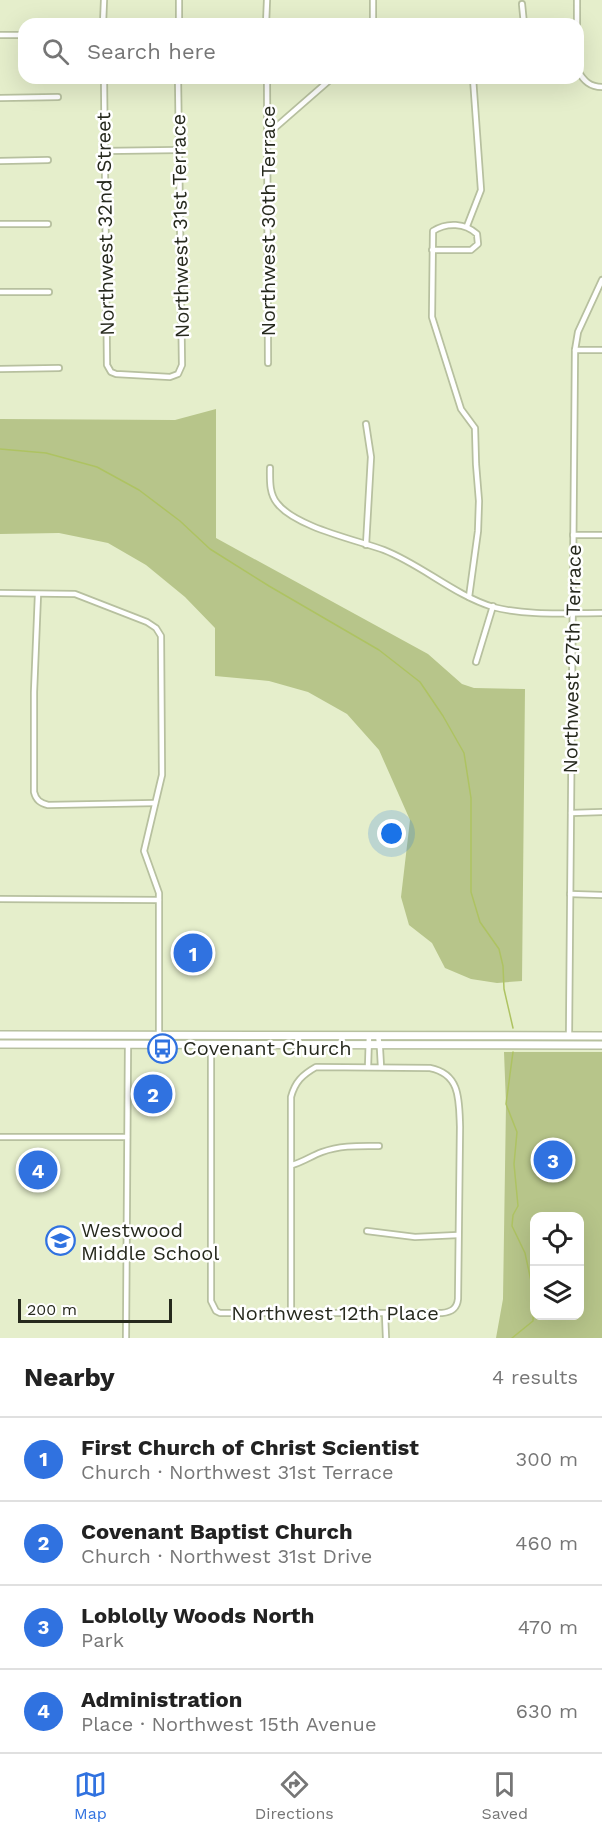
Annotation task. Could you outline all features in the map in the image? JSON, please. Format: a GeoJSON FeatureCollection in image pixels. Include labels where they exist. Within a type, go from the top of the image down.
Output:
{"type":"FeatureCollection","features":[{"type":"Feature","properties":{"kind":"main road"},"geometry":{"type":"LineString","coordinates":[[0,1035],[602,1036]]}},
{"type":"Feature","properties":{"kind":"main road"},"geometry":{"type":"LineString","coordinates":[[21,1035],[22,1044]]}},
{"type":"Feature","properties":{"kind":"main road"},"geometry":{"type":"LineString","coordinates":[[472,1035],[472,1045]]}},
{"type":"Feature","properties":{"kind":"main road"},"geometry":{"type":"LineString","coordinates":[[0,1044],[602,1045]]}},
{"type":"Feature","properties":{"kind":"street"},"geometry":{"type":"LineString","coordinates":[[103,18],[104,0]]}},
{"type":"Feature","properties":{"kind":"street"},"geometry":{"type":"LineString","coordinates":[[179,0],[179,18]]}},
{"type":"Feature","properties":{"kind":"street"},"geometry":{"type":"LineString","coordinates":[[266,18],[267,0]]}},
{"type":"Feature","properties":{"kind":"street"},"geometry":{"type":"LineString","coordinates":[[373,0],[373,18]]}},
{"type":"Feature","properties":{"kind":"street"},"geometry":{"type":"LineString","coordinates":[[577,0],[577,18]]}},
{"type":"Feature","properties":{"kind":"street"},"geometry":{"type":"LineString","coordinates":[[522,4],[523,18]]}},
{"type":"Feature","properties":{"kind":"street"},"geometry":{"type":"LineString","coordinates":[[0,35],[18,35]]}},
{"type":"Feature","properties":{"kind":"street"},"geometry":{"type":"LineString","coordinates":[[584,81],[590,85],[602,87]]}},
{"type":"Feature","properties":{"kind":"street","name":"Northwest 32nd Street"},"geometry":{"type":"LineString","coordinates":[[104,84],[107,365],[109,370]]}},
{"type":"Feature","properties":{"kind":"street","name":"Northwest 31st Terrace"},"geometry":{"type":"LineString","coordinates":[[109,370],[116,374],[170,377],[178,374],[182,365],[178,84]]}},
{"type":"Feature","properties":{"kind":"street","name":"Northwest 30th Terrace"},"geometry":{"type":"LineString","coordinates":[[267,84],[268,363]]}},
{"type":"Feature","properties":{"kind":"street"},"geometry":{"type":"LineString","coordinates":[[269,133],[325,84]]}},
{"type":"Feature","properties":{"kind":"street"},"geometry":{"type":"LineString","coordinates":[[467,226],[481,190],[473,84]]}},
{"type":"Feature","properties":{"kind":"street"},"geometry":{"type":"LineString","coordinates":[[0,98],[57,97]]}},
{"type":"Feature","properties":{"kind":"street"},"geometry":{"type":"LineString","coordinates":[[104,151],[178,150]]}},
{"type":"Feature","properties":{"kind":"street"},"geometry":{"type":"LineString","coordinates":[[0,161],[48,160]]}},
{"type":"Feature","properties":{"kind":"street"},"geometry":{"type":"LineString","coordinates":[[0,224],[48,224]]}},
{"type":"Feature","properties":{"kind":"street"},"geometry":{"type":"LineString","coordinates":[[432,250],[471,250],[478,244],[477,234],[467,226],[442,225],[433,231],[432,250],[432,317],[461,409],[475,428],[480,501],[469,597]]}},
{"type":"Feature","properties":{"kind":"street","name":"Northwest 27th Terrace"},"geometry":{"type":"LineString","coordinates":[[569,1045],[575,350],[578,332],[602,280]]}},
{"type":"Feature","properties":{"kind":"street"},"geometry":{"type":"LineString","coordinates":[[0,292],[49,292]]}},
{"type":"Feature","properties":{"kind":"street"},"geometry":{"type":"LineString","coordinates":[[575,350],[602,350]]}},
{"type":"Feature","properties":{"kind":"street"},"geometry":{"type":"LineString","coordinates":[[0,369],[59,368]]}},
{"type":"Feature","properties":{"kind":"street"},"geometry":{"type":"LineString","coordinates":[[366,424],[371,457],[366,544]]}},
{"type":"Feature","properties":{"kind":"street"},"geometry":{"type":"LineString","coordinates":[[270,468],[270,487],[277,503],[289,513],[336,536],[386,551],[469,597],[493,606],[520,612],[602,613]]}},
{"type":"Feature","properties":{"kind":"street"},"geometry":{"type":"LineString","coordinates":[[573,535],[602,535]]}},
{"type":"Feature","properties":{"kind":"street"},"geometry":{"type":"LineString","coordinates":[[0,593],[75,594],[147,622],[156,628],[161,636],[162,775],[144,851],[159,893],[159,1044]]}},
{"type":"Feature","properties":{"kind":"street"},"geometry":{"type":"LineString","coordinates":[[39,594],[34,692],[34,792],[39,802],[48,806],[155,802]]}},
{"type":"Feature","properties":{"kind":"street"},"geometry":{"type":"LineString","coordinates":[[476,662],[493,606]]}},
{"type":"Feature","properties":{"kind":"street"},"geometry":{"type":"LineString","coordinates":[[571,813],[602,812]]}},
{"type":"Feature","properties":{"kind":"street"},"geometry":{"type":"LineString","coordinates":[[570,894],[602,895]]}},
{"type":"Feature","properties":{"kind":"street"},"geometry":{"type":"LineString","coordinates":[[0,899],[159,900]]}},
{"type":"Feature","properties":{"kind":"street"},"geometry":{"type":"LineString","coordinates":[[126,1338],[128,1035]]}},
{"type":"Feature","properties":{"kind":"street"},"geometry":{"type":"LineString","coordinates":[[211,1035],[211,1044]]}},
{"type":"Feature","properties":{"kind":"street"},"geometry":{"type":"LineString","coordinates":[[368,1067],[369,1045],[374,1035]]}},
{"type":"Feature","properties":{"kind":"street"},"geometry":{"type":"LineString","coordinates":[[374,1035],[380,1045],[381,1067]]}},
{"type":"Feature","properties":{"kind":"street","name":"Northwest 12th Place"},"geometry":{"type":"LineString","coordinates":[[211,1044],[211,1291],[213,1307],[220,1313],[386,1314],[442,1313],[453,1310],[456,1307],[458,1235]]}},
{"type":"Feature","properties":{"kind":"street"},"geometry":{"type":"LineString","coordinates":[[291,1313],[291,1097],[294,1087],[303,1074],[316,1067],[430,1068],[446,1074],[457,1088],[459,1103],[458,1235],[415,1237],[367,1232]]}},
{"type":"Feature","properties":{"kind":"street"},"geometry":{"type":"LineString","coordinates":[[0,1137],[127,1137]]}},
{"type":"Feature","properties":{"kind":"street"},"geometry":{"type":"LineString","coordinates":[[292,1165],[336,1148],[380,1146]]}},
{"type":"Feature","properties":{"kind":"street"},"geometry":{"type":"LineString","coordinates":[[386,1314],[386,1338]]}},
{"type":"Feature","properties":{"kind":"green space"},"geometry":{"type":"Polygon","coordinates":[[[216,409],[216,538],[428,654],[462,684],[474,688],[525,689],[522,981],[497,983],[471,979],[445,968],[432,943],[409,925],[401,897],[410,820],[379,750],[347,714],[308,692],[269,681],[215,676],[215,628],[185,597],[146,565],[108,543],[59,533],[0,534],[0,419],[175,420],[216,409]]]}},
{"type":"Feature","properties":{"kind":"green space"},"geometry":{"type":"Polygon","coordinates":[[[504,1052],[602,1052],[602,1338],[496,1338],[503,1299],[506,1104],[504,1052]]]}},
{"type":"Feature","properties":{"kind":"waterway"},"geometry":{"type":"LineString","coordinates":[[0,449],[46,453],[97,467],[139,490],[180,521],[210,549],[379,650],[420,682],[464,753],[471,798],[471,892],[480,922],[499,949],[503,966],[504,989],[513,1028]]}},
{"type":"Feature","properties":{"kind":"waterway"},"geometry":{"type":"LineString","coordinates":[[512,1338],[533,1321],[534,1295],[525,1253],[512,1226],[513,1215],[518,1206],[514,1164],[517,1132],[506,1104],[513,1052]]}},
{"type":"Feature","properties":{"kind":"place","name":"First Church of Christ Scientist"},"geometry":{"type":"Point","coordinates":[193,953]}},
{"type":"Feature","properties":{"kind":"place","name":"Covenant Church"},"geometry":{"type":"Point","coordinates":[162,1048]}},
{"type":"Feature","properties":{"kind":"place","name":"Covenant Baptist Church"},"geometry":{"type":"Point","coordinates":[153,1094]}},
{"type":"Feature","properties":{"kind":"place","name":"Loblolly Woods North"},"geometry":{"type":"Point","coordinates":[553,1160]}},
{"type":"Feature","properties":{"kind":"place","name":"Administration"},"geometry":{"type":"Point","coordinates":[38,1170]}},
{"type":"Feature","properties":{"kind":"place","name":"Westwood Middle School"},"geometry":{"type":"Point","coordinates":[60,1241]}}]}
